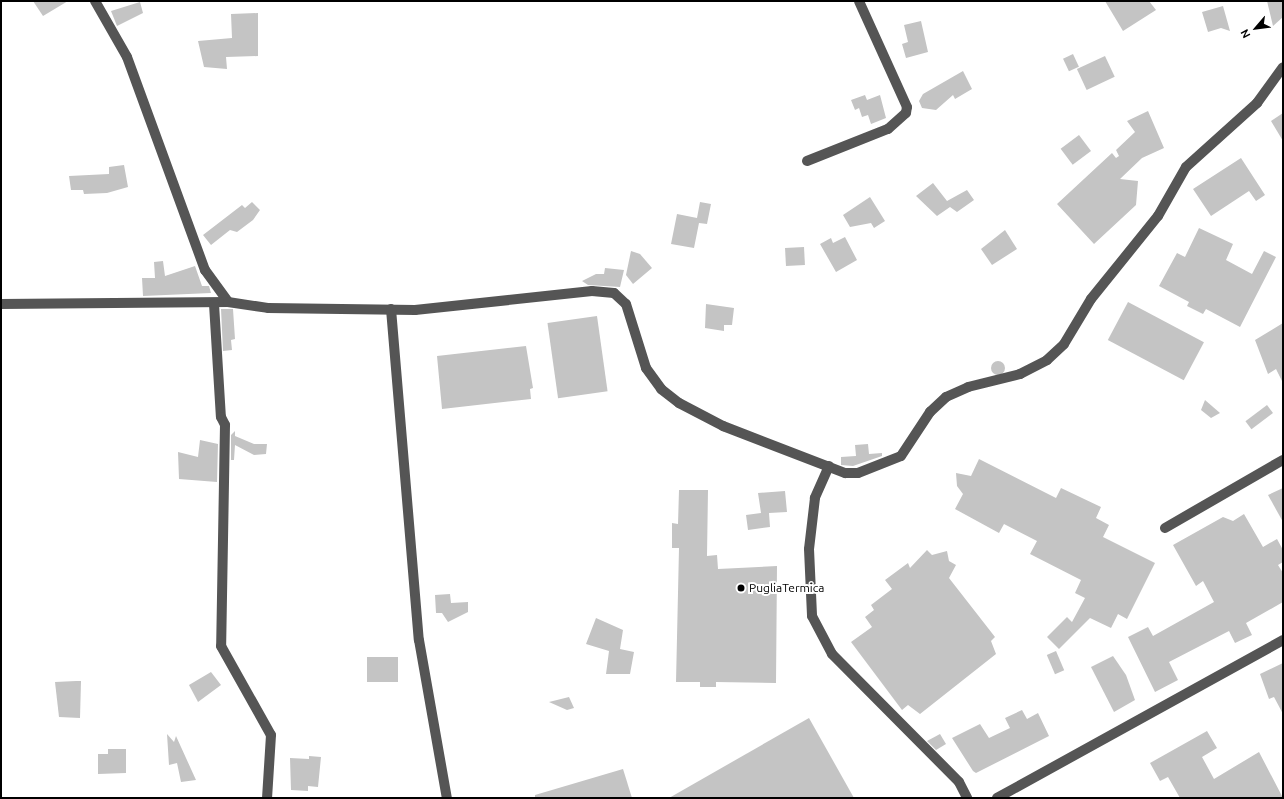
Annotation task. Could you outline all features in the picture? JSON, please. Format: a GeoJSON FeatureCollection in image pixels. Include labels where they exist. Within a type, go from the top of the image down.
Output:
{"type":"FeatureCollection","features":[{"type":"Feature","properties":{"kind":"street"},"geometry":{"type":"LineString","coordinates":[[95,1],[127,57],[205,270],[228,302]]}},
{"type":"Feature","properties":{"kind":"street"},"geometry":{"type":"LineString","coordinates":[[807,161],[888,129],[906,114],[907,107],[859,1]]}},
{"type":"Feature","properties":{"kind":"street"},"geometry":{"type":"LineString","coordinates":[[1,304],[214,304],[228,302],[268,308],[416,310],[592,291],[614,293],[626,304],[646,368],[661,389],[679,403],[723,426],[845,473],[858,473],[901,456],[930,412],[946,397],[968,387],[1020,374],[1047,360],[1064,344],[1091,299],[1158,216],[1186,167],[1257,103],[1283,67]]}},
{"type":"Feature","properties":{"kind":"street"},"geometry":{"type":"LineString","coordinates":[[214,304],[220,417],[225,426],[221,646],[271,735],[267,798]]}},
{"type":"Feature","properties":{"kind":"street"},"geometry":{"type":"LineString","coordinates":[[391,309],[419,640],[447,798]]}},
{"type":"Feature","properties":{"kind":"street"},"geometry":{"type":"LineString","coordinates":[[1165,528],[1283,460]]}},
{"type":"Feature","properties":{"kind":"street"},"geometry":{"type":"LineString","coordinates":[[830,466],[815,498],[809,549],[812,616],[832,654],[959,782],[967,798]]}},
{"type":"Feature","properties":{"kind":"street"},"geometry":{"type":"LineString","coordinates":[[999,798],[1283,640]]}},
{"type":"Feature","properties":{"kind":"building"},"geometry":{"type":"Polygon","coordinates":[[[33,1],[68,1],[43,16],[33,1]]]}},
{"type":"Feature","properties":{"kind":"building"},"geometry":{"type":"Polygon","coordinates":[[[1105,1],[1149,1],[1156,10],[1123,31],[1105,1]]]}},
{"type":"Feature","properties":{"kind":"building"},"geometry":{"type":"Polygon","coordinates":[[[1267,1],[1283,1],[1283,17],[1273,26],[1267,1]]]}},
{"type":"Feature","properties":{"kind":"building"},"geometry":{"type":"Polygon","coordinates":[[[140,2],[143,13],[117,26],[111,11],[140,2]]]}},
{"type":"Feature","properties":{"kind":"building"},"geometry":{"type":"Polygon","coordinates":[[[1223,6],[1230,31],[1221,28],[1208,32],[1202,12],[1223,6]]]}},
{"type":"Feature","properties":{"kind":"building"},"geometry":{"type":"Polygon","coordinates":[[[258,13],[258,56],[226,57],[227,69],[204,67],[198,41],[232,38],[231,14],[258,13]]]}},
{"type":"Feature","properties":{"kind":"building"},"geometry":{"type":"Polygon","coordinates":[[[921,21],[928,52],[906,58],[902,44],[908,42],[904,25],[921,21]]]}},
{"type":"Feature","properties":{"kind":"building"},"geometry":{"type":"Polygon","coordinates":[[[1073,54],[1079,67],[1069,71],[1063,59],[1073,54]]]}},
{"type":"Feature","properties":{"kind":"building"},"geometry":{"type":"Polygon","coordinates":[[[1105,56],[1115,77],[1087,90],[1077,69],[1105,56]]]}},
{"type":"Feature","properties":{"kind":"building"},"geometry":{"type":"Polygon","coordinates":[[[963,71],[972,89],[955,99],[953,95],[936,110],[922,108],[919,101],[923,94],[963,71]]]}},
{"type":"Feature","properties":{"kind":"building"},"geometry":{"type":"Polygon","coordinates":[[[865,95],[867,100],[880,95],[886,118],[871,124],[868,115],[862,117],[859,108],[855,110],[851,100],[865,95]]]}},
{"type":"Feature","properties":{"kind":"building"},"geometry":{"type":"Polygon","coordinates":[[[1148,111],[1164,148],[1142,158],[1120,179],[1138,181],[1136,205],[1094,244],[1057,204],[1112,153],[1116,158],[1119,156],[1116,150],[1135,132],[1127,121],[1148,111]]]}},
{"type":"Feature","properties":{"kind":"building"},"geometry":{"type":"Polygon","coordinates":[[[1283,113],[1283,141],[1271,121],[1283,113]]]}},
{"type":"Feature","properties":{"kind":"building"},"geometry":{"type":"Polygon","coordinates":[[[1079,135],[1091,151],[1073,165],[1061,149],[1079,135]]]}},
{"type":"Feature","properties":{"kind":"building"},"geometry":{"type":"Polygon","coordinates":[[[1241,158],[1265,195],[1256,201],[1249,191],[1211,216],[1193,189],[1241,158]]]}},
{"type":"Feature","properties":{"kind":"building"},"geometry":{"type":"Polygon","coordinates":[[[124,165],[128,187],[107,193],[84,194],[83,190],[71,190],[69,176],[109,174],[109,167],[124,165]]]}},
{"type":"Feature","properties":{"kind":"building"},"geometry":{"type":"Polygon","coordinates":[[[933,183],[947,201],[967,190],[974,200],[957,212],[950,207],[937,216],[916,196],[933,183]]]}},
{"type":"Feature","properties":{"kind":"building"},"geometry":{"type":"Polygon","coordinates":[[[870,197],[885,221],[874,228],[871,223],[850,227],[843,215],[870,197]]]}},
{"type":"Feature","properties":{"kind":"building"},"geometry":{"type":"Polygon","coordinates":[[[252,202],[260,210],[253,220],[237,232],[230,230],[211,245],[203,235],[242,205],[245,208],[252,202]]]}},
{"type":"Feature","properties":{"kind":"building"},"geometry":{"type":"Polygon","coordinates":[[[700,202],[711,204],[707,224],[699,223],[694,248],[671,244],[677,214],[697,218],[700,202]]]}},
{"type":"Feature","properties":{"kind":"building"},"geometry":{"type":"Polygon","coordinates":[[[1199,228],[1233,244],[1226,260],[1252,274],[1264,251],[1276,257],[1240,327],[1206,309],[1203,314],[1187,306],[1189,302],[1159,286],[1177,253],[1185,257],[1199,228]]]}},
{"type":"Feature","properties":{"kind":"building"},"geometry":{"type":"Polygon","coordinates":[[[1005,230],[1017,249],[992,265],[981,249],[1005,230]]]}},
{"type":"Feature","properties":{"kind":"building"},"geometry":{"type":"Polygon","coordinates":[[[845,237],[857,260],[836,272],[820,244],[831,238],[833,243],[845,237]]]}},
{"type":"Feature","properties":{"kind":"building"},"geometry":{"type":"Polygon","coordinates":[[[804,247],[805,265],[786,266],[785,248],[804,247]]]}},
{"type":"Feature","properties":{"kind":"building"},"geometry":{"type":"Polygon","coordinates":[[[631,251],[640,254],[652,268],[633,284],[626,275],[631,251]]]}},
{"type":"Feature","properties":{"kind":"building"},"geometry":{"type":"Polygon","coordinates":[[[163,261],[165,276],[195,266],[202,286],[209,286],[211,293],[143,296],[142,278],[155,278],[154,262],[163,261]]]}},
{"type":"Feature","properties":{"kind":"building"},"geometry":{"type":"Polygon","coordinates":[[[605,268],[624,270],[620,287],[588,285],[582,281],[596,274],[604,274],[605,268]]]}},
{"type":"Feature","properties":{"kind":"building"},"geometry":{"type":"Polygon","coordinates":[[[1128,302],[1204,342],[1184,380],[1108,340],[1128,302]]]}},
{"type":"Feature","properties":{"kind":"building"},"geometry":{"type":"Polygon","coordinates":[[[706,304],[734,308],[732,325],[724,325],[724,331],[705,328],[706,304]]]}},
{"type":"Feature","properties":{"kind":"building"},"geometry":{"type":"Polygon","coordinates":[[[221,309],[233,309],[235,339],[231,340],[232,350],[223,351],[221,309]]]}},
{"type":"Feature","properties":{"kind":"building"},"geometry":{"type":"Polygon","coordinates":[[[597,316],[608,391],[558,398],[547,323],[597,316]]]}},
{"type":"Feature","properties":{"kind":"building"},"geometry":{"type":"Polygon","coordinates":[[[1283,323],[1283,383],[1276,369],[1268,374],[1255,340],[1283,323]]]}},
{"type":"Feature","properties":{"kind":"building"},"geometry":{"type":"Polygon","coordinates":[[[526,346],[533,388],[530,389],[531,399],[442,409],[437,356],[526,346]]]}},
{"type":"Feature","properties":{"kind":"building"},"geometry":{"type":"Polygon","coordinates":[[[998,361],[1003,363],[1005,368],[1003,373],[998,375],[993,373],[991,368],[993,363],[998,361]]]}},
{"type":"Feature","properties":{"kind":"building"},"geometry":{"type":"Polygon","coordinates":[[[1205,400],[1220,413],[1211,418],[1201,410],[1205,400]]]}},
{"type":"Feature","properties":{"kind":"building"},"geometry":{"type":"Polygon","coordinates":[[[1267,405],[1273,413],[1251,429],[1245,421],[1267,405]]]}},
{"type":"Feature","properties":{"kind":"building"},"geometry":{"type":"Polygon","coordinates":[[[235,431],[235,436],[254,444],[267,444],[266,454],[254,455],[235,445],[234,460],[231,460],[231,435],[235,431]]]}},
{"type":"Feature","properties":{"kind":"building"},"geometry":{"type":"Polygon","coordinates":[[[200,440],[218,444],[217,482],[179,479],[178,452],[198,457],[200,440]]]}},
{"type":"Feature","properties":{"kind":"building"},"geometry":{"type":"Polygon","coordinates":[[[868,444],[869,454],[882,453],[882,456],[853,466],[841,465],[841,457],[856,456],[855,445],[868,444]]]}},
{"type":"Feature","properties":{"kind":"building"},"geometry":{"type":"Polygon","coordinates":[[[979,459],[1056,498],[1061,488],[1101,507],[1096,518],[1109,525],[1103,537],[1155,563],[1127,619],[1118,614],[1111,628],[1090,618],[1059,649],[1047,637],[1067,617],[1072,622],[1085,598],[1075,593],[1081,580],[1030,554],[1037,541],[1004,524],[999,533],[955,509],[963,494],[957,486],[956,473],[971,476],[979,459]]]}},
{"type":"Feature","properties":{"kind":"building"},"geometry":{"type":"Polygon","coordinates":[[[1283,488],[1283,522],[1268,495],[1283,488]]]}},
{"type":"Feature","properties":{"kind":"building"},"geometry":{"type":"Polygon","coordinates":[[[679,490],[708,490],[707,556],[717,555],[718,569],[777,566],[776,683],[716,682],[716,687],[700,687],[700,682],[676,682],[679,548],[672,548],[672,523],[678,524],[679,490]]]}},
{"type":"Feature","properties":{"kind":"building"},"geometry":{"type":"Polygon","coordinates":[[[785,491],[787,512],[769,513],[770,527],[748,530],[746,515],[761,513],[758,493],[785,491]]]}},
{"type":"Feature","properties":{"kind":"building"},"geometry":{"type":"Polygon","coordinates":[[[1244,514],[1263,547],[1277,539],[1283,550],[1283,562],[1278,565],[1283,573],[1283,602],[1246,623],[1252,635],[1235,643],[1229,631],[1169,662],[1178,680],[1155,692],[1128,637],[1148,627],[1153,636],[1214,602],[1203,581],[1196,586],[1173,545],[1223,517],[1233,521],[1244,514]]]}},
{"type":"Feature","properties":{"kind":"building"},"geometry":{"type":"Polygon","coordinates":[[[927,550],[932,555],[947,551],[949,561],[956,565],[949,578],[995,637],[991,641],[996,654],[920,714],[908,705],[902,710],[851,642],[872,627],[865,617],[874,610],[871,605],[892,589],[885,580],[908,563],[910,568],[927,550]]]}},
{"type":"Feature","properties":{"kind":"building"},"geometry":{"type":"Polygon","coordinates":[[[450,594],[451,603],[468,602],[468,612],[448,622],[442,613],[436,613],[435,595],[450,594]]]}},
{"type":"Feature","properties":{"kind":"building"},"geometry":{"type":"Polygon","coordinates":[[[596,618],[623,630],[620,649],[634,652],[630,674],[606,674],[609,651],[586,644],[596,618]]]}},
{"type":"Feature","properties":{"kind":"building"},"geometry":{"type":"Polygon","coordinates":[[[1056,651],[1064,670],[1055,674],[1047,655],[1056,651]]]}},
{"type":"Feature","properties":{"kind":"building"},"geometry":{"type":"Polygon","coordinates":[[[1113,656],[1126,675],[1135,700],[1114,712],[1091,667],[1113,656]]]}},
{"type":"Feature","properties":{"kind":"building"},"geometry":{"type":"Polygon","coordinates":[[[367,657],[398,657],[398,682],[367,682],[367,657]]]}},
{"type":"Feature","properties":{"kind":"building"},"geometry":{"type":"Polygon","coordinates":[[[1283,663],[1283,714],[1274,697],[1269,699],[1260,674],[1283,663]]]}},
{"type":"Feature","properties":{"kind":"building"},"geometry":{"type":"Polygon","coordinates":[[[211,672],[221,685],[198,702],[189,685],[211,672]]]}},
{"type":"Feature","properties":{"kind":"building"},"geometry":{"type":"Polygon","coordinates":[[[81,681],[80,718],[59,717],[55,682],[81,681]]]}},
{"type":"Feature","properties":{"kind":"building"},"geometry":{"type":"Polygon","coordinates":[[[569,697],[574,708],[567,710],[549,702],[569,697]]]}},
{"type":"Feature","properties":{"kind":"building"},"geometry":{"type":"Polygon","coordinates":[[[1022,710],[1027,719],[1038,713],[1049,736],[976,773],[973,771],[952,738],[980,724],[989,738],[1010,728],[1005,718],[1022,710]]]}},
{"type":"Feature","properties":{"kind":"building"},"geometry":{"type":"Polygon","coordinates":[[[809,718],[854,798],[669,798],[809,718]]]}},
{"type":"Feature","properties":{"kind":"building"},"geometry":{"type":"Polygon","coordinates":[[[1207,731],[1217,748],[1202,757],[1214,779],[1259,752],[1283,798],[1180,798],[1168,777],[1160,781],[1150,763],[1207,731]]]}},
{"type":"Feature","properties":{"kind":"building"},"geometry":{"type":"Polygon","coordinates":[[[167,734],[174,742],[176,736],[196,780],[181,782],[177,763],[169,765],[167,734]]]}},
{"type":"Feature","properties":{"kind":"building"},"geometry":{"type":"Polygon","coordinates":[[[940,734],[946,744],[936,750],[927,741],[940,734]]]}},
{"type":"Feature","properties":{"kind":"building"},"geometry":{"type":"Polygon","coordinates":[[[108,749],[126,749],[126,773],[98,774],[98,754],[108,754],[108,749]]]}},
{"type":"Feature","properties":{"kind":"building"},"geometry":{"type":"Polygon","coordinates":[[[309,756],[321,757],[318,787],[308,786],[308,791],[291,790],[290,758],[309,759],[309,756]]]}},
{"type":"Feature","properties":{"kind":"building"},"geometry":{"type":"Polygon","coordinates":[[[623,769],[632,798],[535,798],[535,795],[623,769]]]}},
{"type":"Feature","properties":{"kind":"place","name":"PugliaTermica"},"geometry":{"type":"Point","coordinates":[741,588]}}]}
